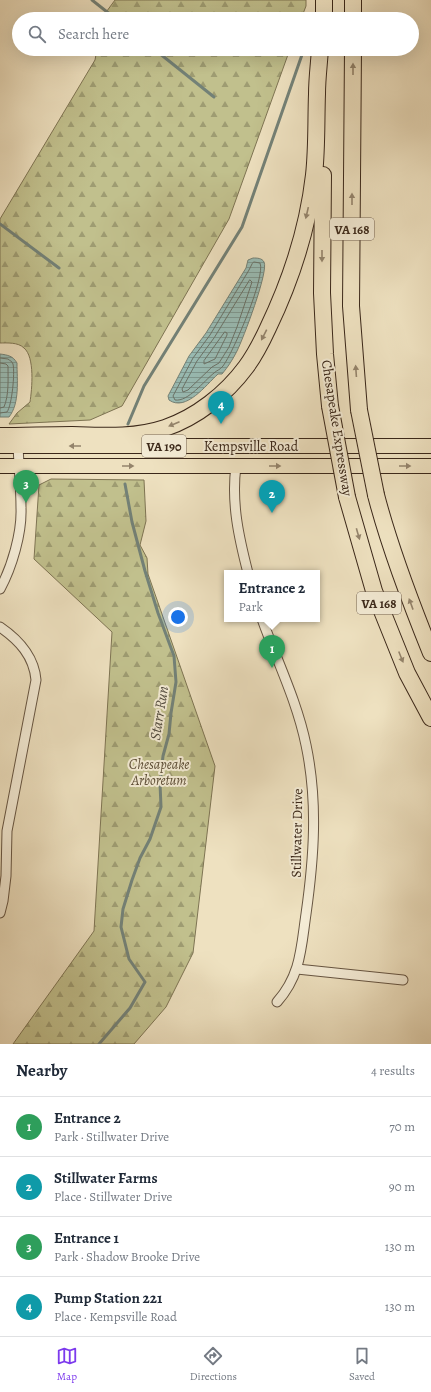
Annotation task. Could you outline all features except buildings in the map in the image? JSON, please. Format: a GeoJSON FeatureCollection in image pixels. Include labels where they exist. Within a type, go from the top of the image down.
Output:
{"type":"FeatureCollection","features":[{"type":"Feature","properties":{"kind":"highway"},"geometry":{"type":"LineString","coordinates":[[353,0],[353,12]]}},
{"type":"Feature","properties":{"kind":"highway"},"geometry":{"type":"LineString","coordinates":[[0,436],[132,436],[165,428],[184,420],[201,410],[231,384],[246,367],[265,334],[284,293],[296,257],[308,212],[315,160],[320,56]]}},
{"type":"Feature","properties":{"kind":"highway","name":"Chesapeake Expressway"},"geometry":{"type":"LineString","coordinates":[[324,56],[322,293],[325,354],[330,406],[347,497],[374,591],[407,673],[431,718]]}},
{"type":"Feature","properties":{"kind":"highway","name":"Chesapeake Expressway"},"geometry":{"type":"LineString","coordinates":[[353,56],[351,306],[359,410],[376,495],[393,553],[416,617],[431,653]]}},
{"type":"Feature","properties":{"kind":"main road","name":"Kempsville Road"},"geometry":{"type":"LineString","coordinates":[[0,446],[431,446]]}},
{"type":"Feature","properties":{"kind":"main road"},"geometry":{"type":"LineString","coordinates":[[236,466],[240,460],[247,456],[294,454],[304,451],[310,446]]}},
{"type":"Feature","properties":{"kind":"main road","name":"Kempsville Road"},"geometry":{"type":"LineString","coordinates":[[0,466],[431,466]]}},
{"type":"Feature","properties":{"kind":"street"},"geometry":{"type":"LineString","coordinates":[[0,589],[11,562],[20,530],[22,510],[18,446]]}},
{"type":"Feature","properties":{"kind":"street"},"geometry":{"type":"LineString","coordinates":[[236,466],[233,483],[237,529],[247,570]]}},
{"type":"Feature","properties":{"kind":"street","name":"Stillwater Drive"},"geometry":{"type":"LineString","coordinates":[[263,622],[288,684],[306,744],[312,784],[314,818],[310,884],[301,953],[297,969],[286,992],[277,1002]]}},
{"type":"Feature","properties":{"kind":"street"},"geometry":{"type":"LineString","coordinates":[[0,627],[19,642],[28,653],[36,680],[7,831],[6,876],[0,913]]}},
{"type":"Feature","properties":{"kind":"street"},"geometry":{"type":"LineString","coordinates":[[297,969],[403,980]]}},
{"type":"Feature","properties":{"kind":"green space"},"geometry":{"type":"Polygon","coordinates":[[[115,0],[306,0],[304,12],[106,12],[115,0]]]}},
{"type":"Feature","properties":{"kind":"green space"},"geometry":{"type":"Polygon","coordinates":[[[96,56],[287,56],[229,219],[122,406],[90,420],[9,424],[17,413],[30,402],[32,374],[30,358],[22,346],[9,343],[0,343],[0,219],[95,60],[96,56]]]}},
{"type":"Feature","properties":{"kind":"green space","name":"Chesapeake Arboretum"},"geometry":{"type":"Polygon","coordinates":[[[51,479],[144,480],[146,521],[140,545],[147,558],[148,574],[215,766],[193,953],[166,1007],[134,1044],[13,1044],[94,931],[112,632],[34,559],[39,485],[51,479]]]}},
{"type":"Feature","properties":{"kind":"water"},"geometry":{"type":"Polygon","coordinates":[[[253,258],[261,259],[264,262],[265,268],[263,278],[240,344],[232,360],[222,374],[218,374],[202,390],[189,400],[182,403],[175,403],[169,400],[168,396],[189,356],[206,333],[246,268],[248,260],[253,258]]]}},
{"type":"Feature","properties":{"kind":"water"},"geometry":{"type":"Polygon","coordinates":[[[0,354],[10,356],[17,363],[15,405],[9,417],[0,417],[0,354]]]}},
{"type":"Feature","properties":{"kind":"waterway"},"geometry":{"type":"LineString","coordinates":[[92,0],[107,12]]}},
{"type":"Feature","properties":{"kind":"waterway"},"geometry":{"type":"LineString","coordinates":[[163,56],[214,97]]}},
{"type":"Feature","properties":{"kind":"waterway"},"geometry":{"type":"LineString","coordinates":[[128,424],[144,386],[242,227],[302,56]]}},
{"type":"Feature","properties":{"kind":"waterway"},"geometry":{"type":"LineString","coordinates":[[0,224],[59,268]]}},
{"type":"Feature","properties":{"kind":"waterway","name":"Starr Run"},"geometry":{"type":"LineString","coordinates":[[99,1044],[130,1008],[145,982],[129,959],[121,927],[123,909],[132,880],[140,858],[150,839],[161,807],[160,783],[163,756],[169,734],[176,682],[174,656],[158,613],[145,571],[132,522],[125,484]]}},
{"type":"Feature","properties":{"kind":"place","name":"Pump Station 221"},"geometry":{"type":"Point","coordinates":[221,424]}},
{"type":"Feature","properties":{"kind":"place","name":"Entrance 1"},"geometry":{"type":"Point","coordinates":[26,503]}},
{"type":"Feature","properties":{"kind":"place","name":"Stillwater Farms"},"geometry":{"type":"Point","coordinates":[272,513]}},
{"type":"Feature","properties":{"kind":"place","name":"Entrance 2"},"geometry":{"type":"Point","coordinates":[272,668]}}]}
